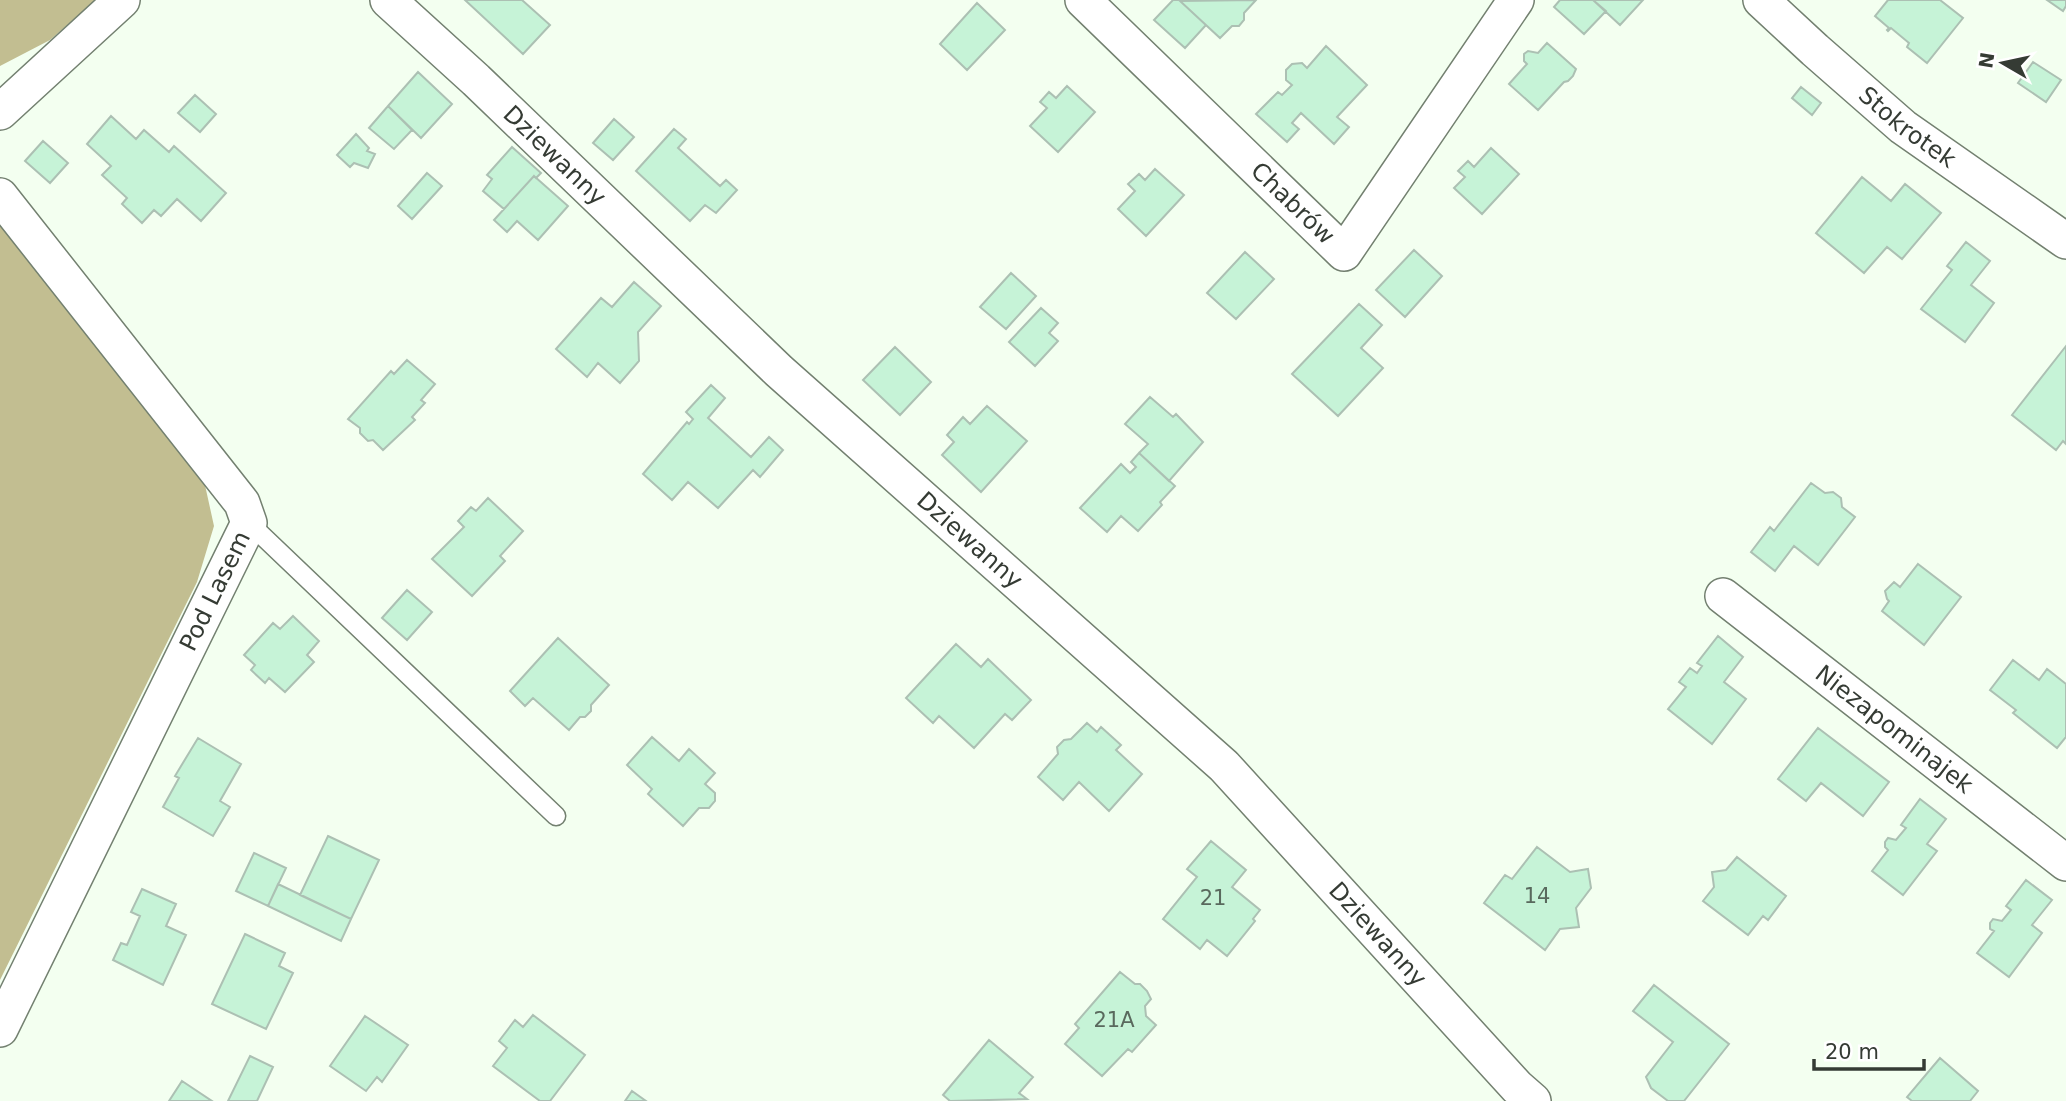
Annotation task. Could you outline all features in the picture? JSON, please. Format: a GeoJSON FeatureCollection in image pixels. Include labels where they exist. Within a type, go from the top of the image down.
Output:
{"type":"FeatureCollection","features":[{"type":"Feature","properties":{"kind":"street"},"geometry":{"type":"LineString","coordinates":[[0,112],[122,0]]}},
{"type":"Feature","properties":{"kind":"street","name":"Dziewanny"},"geometry":{"type":"LineString","coordinates":[[388,0],[486,90],[779,371],[1224,766],[1517,1087],[1533,1101]]}},
{"type":"Feature","properties":{"kind":"street","name":"Chabrów"},"geometry":{"type":"LineString","coordinates":[[1083,0],[1344,253],[1516,0]]}},
{"type":"Feature","properties":{"kind":"street","name":"Stokrotek"},"geometry":{"type":"LineString","coordinates":[[1761,0],[1903,127],[2066,241]]}},
{"type":"Feature","properties":{"kind":"street","name":"Pod Lasem"},"geometry":{"type":"LineString","coordinates":[[0,196],[242,503],[249,523],[0,1030]]}},
{"type":"Feature","properties":{"kind":"street","name":"Niezapominajek"},"geometry":{"type":"LineString","coordinates":[[1723,596],[2066,863]]}},
{"type":"Feature","properties":{"kind":"lane"},"geometry":{"type":"LineString","coordinates":[[249,523],[555,816]]}},
{"type":"Feature","properties":{"kind":"shaded area"},"geometry":{"type":"Polygon","coordinates":[[[0,0],[96,0],[50,40],[0,66],[0,0]]]}},
{"type":"Feature","properties":{"kind":"shaded area"},"geometry":{"type":"Polygon","coordinates":[[[0,224],[203,476],[214,526],[197,582],[0,980],[0,224]]]}},
{"type":"Feature","properties":{"kind":"building"},"geometry":{"type":"Polygon","coordinates":[[[465,0],[522,0],[550,25],[523,54],[465,0]]]}},
{"type":"Feature","properties":{"kind":"building"},"geometry":{"type":"Polygon","coordinates":[[[1173,0],[1179,0],[1206,25],[1185,48],[1154,20],[1173,0]]]}},
{"type":"Feature","properties":{"kind":"building"},"geometry":{"type":"Polygon","coordinates":[[[1256,0],[1244,13],[1244,20],[1239,26],[1232,26],[1220,38],[1180,1],[1256,0]]]}},
{"type":"Feature","properties":{"kind":"building"},"geometry":{"type":"Polygon","coordinates":[[[1560,0],[1593,0],[1606,11],[1584,34],[1554,7],[1560,0]]]}},
{"type":"Feature","properties":{"kind":"building"},"geometry":{"type":"Polygon","coordinates":[[[1593,0],[1643,0],[1620,25],[1593,0]]]}},
{"type":"Feature","properties":{"kind":"building"},"geometry":{"type":"Polygon","coordinates":[[[1888,0],[1940,0],[1963,18],[1927,63],[1907,47],[1909,43],[1891,28],[1888,31],[1889,28],[1875,16],[1888,0]]]}},
{"type":"Feature","properties":{"kind":"building"},"geometry":{"type":"Polygon","coordinates":[[[2047,0],[2066,0],[2066,6],[2063,11],[2047,0]]]}},
{"type":"Feature","properties":{"kind":"building"},"geometry":{"type":"Polygon","coordinates":[[[977,3],[1005,30],[967,70],[940,44],[977,3]]]}},
{"type":"Feature","properties":{"kind":"building"},"geometry":{"type":"Polygon","coordinates":[[[1547,43],[1576,69],[1573,76],[1538,110],[1509,84],[1527,64],[1524,54],[1528,51],[1538,53],[1547,43]]]}},
{"type":"Feature","properties":{"kind":"building"},"geometry":{"type":"Polygon","coordinates":[[[1326,46],[1367,85],[1337,117],[1349,127],[1334,144],[1301,113],[1292,123],[1299,129],[1287,142],[1256,114],[1278,92],[1282,95],[1292,85],[1286,80],[1286,70],[1292,64],[1302,63],[1307,68],[1326,46]]]}},
{"type":"Feature","properties":{"kind":"building"},"geometry":{"type":"Polygon","coordinates":[[[2033,62],[2061,80],[2046,102],[2018,83],[2033,62]]]}},
{"type":"Feature","properties":{"kind":"building"},"geometry":{"type":"Polygon","coordinates":[[[418,72],[452,104],[421,138],[388,106],[418,72]]]}},
{"type":"Feature","properties":{"kind":"building"},"geometry":{"type":"Polygon","coordinates":[[[1067,86],[1095,112],[1058,152],[1030,126],[1047,108],[1040,102],[1049,92],[1056,98],[1067,86]]]}},
{"type":"Feature","properties":{"kind":"building"},"geometry":{"type":"Polygon","coordinates":[[[1801,87],[1821,103],[1812,115],[1792,98],[1801,87]]]}},
{"type":"Feature","properties":{"kind":"building"},"geometry":{"type":"Polygon","coordinates":[[[195,95],[216,114],[200,132],[178,113],[195,95]]]}},
{"type":"Feature","properties":{"kind":"building"},"geometry":{"type":"Polygon","coordinates":[[[388,106],[412,130],[394,149],[369,128],[388,106]]]}},
{"type":"Feature","properties":{"kind":"building"},"geometry":{"type":"Polygon","coordinates":[[[111,116],[136,139],[144,130],[169,152],[174,146],[226,193],[201,221],[177,199],[161,216],[154,210],[142,223],[122,204],[127,198],[102,175],[111,166],[87,144],[111,116]]]}},
{"type":"Feature","properties":{"kind":"building"},"geometry":{"type":"Polygon","coordinates":[[[614,119],[634,137],[613,160],[593,143],[614,119]]]}},
{"type":"Feature","properties":{"kind":"building"},"geometry":{"type":"Polygon","coordinates":[[[674,129],[686,139],[678,148],[720,186],[726,180],[737,190],[716,213],[705,205],[690,221],[636,171],[674,129]]]}},
{"type":"Feature","properties":{"kind":"building"},"geometry":{"type":"Polygon","coordinates":[[[356,134],[369,148],[367,151],[375,154],[368,168],[354,163],[350,167],[337,155],[356,134]]]}},
{"type":"Feature","properties":{"kind":"building"},"geometry":{"type":"Polygon","coordinates":[[[43,141],[68,163],[50,183],[25,161],[43,141]]]}},
{"type":"Feature","properties":{"kind":"building"},"geometry":{"type":"Polygon","coordinates":[[[512,147],[541,173],[536,178],[534,176],[504,209],[483,191],[492,179],[487,175],[512,147]]]}},
{"type":"Feature","properties":{"kind":"building"},"geometry":{"type":"Polygon","coordinates":[[[1491,148],[1519,174],[1482,214],[1454,188],[1465,177],[1458,171],[1468,161],[1474,167],[1491,148]]]}},
{"type":"Feature","properties":{"kind":"building"},"geometry":{"type":"Polygon","coordinates":[[[1155,169],[1184,195],[1146,236],[1118,209],[1135,191],[1128,184],[1139,174],[1145,180],[1155,169]]]}},
{"type":"Feature","properties":{"kind":"building"},"geometry":{"type":"Polygon","coordinates":[[[427,173],[442,186],[412,219],[398,206],[427,173]]]}},
{"type":"Feature","properties":{"kind":"building"},"geometry":{"type":"Polygon","coordinates":[[[534,176],[568,206],[538,240],[517,221],[507,232],[494,220],[534,176]]]}},
{"type":"Feature","properties":{"kind":"building"},"geometry":{"type":"Polygon","coordinates":[[[1862,177],[1891,201],[1905,184],[1941,213],[1902,259],[1887,247],[1864,273],[1816,233],[1862,177]]]}},
{"type":"Feature","properties":{"kind":"building"},"geometry":{"type":"Polygon","coordinates":[[[1966,242],[1990,261],[1971,285],[1994,303],[1965,342],[1921,309],[1952,270],[1947,266],[1966,242]]]}},
{"type":"Feature","properties":{"kind":"building"},"geometry":{"type":"Polygon","coordinates":[[[1414,250],[1442,276],[1405,317],[1376,290],[1414,250]]]}},
{"type":"Feature","properties":{"kind":"building"},"geometry":{"type":"Polygon","coordinates":[[[1245,252],[1274,279],[1236,319],[1207,293],[1245,252]]]}},
{"type":"Feature","properties":{"kind":"building"},"geometry":{"type":"Polygon","coordinates":[[[1011,273],[1036,296],[1006,329],[980,307],[1011,273]]]}},
{"type":"Feature","properties":{"kind":"building"},"geometry":{"type":"Polygon","coordinates":[[[634,282],[661,306],[638,332],[639,361],[620,383],[598,363],[587,377],[556,349],[601,298],[612,307],[634,282]]]}},
{"type":"Feature","properties":{"kind":"building"},"geometry":{"type":"Polygon","coordinates":[[[1359,304],[1382,325],[1361,348],[1383,368],[1338,416],[1292,374],[1359,304]]]}},
{"type":"Feature","properties":{"kind":"building"},"geometry":{"type":"Polygon","coordinates":[[[1041,308],[1058,323],[1049,333],[1058,341],[1035,366],[1009,342],[1041,308]]]}},
{"type":"Feature","properties":{"kind":"building"},"geometry":{"type":"Polygon","coordinates":[[[2066,346],[2066,444],[2063,441],[2056,450],[2012,415],[2066,346]]]}},
{"type":"Feature","properties":{"kind":"building"},"geometry":{"type":"Polygon","coordinates":[[[895,347],[931,382],[900,415],[863,380],[895,347]]]}},
{"type":"Feature","properties":{"kind":"building"},"geometry":{"type":"Polygon","coordinates":[[[407,360],[435,384],[421,400],[425,403],[412,417],[415,420],[383,450],[373,440],[368,441],[360,433],[360,428],[348,419],[391,371],[394,374],[407,360]]]}},
{"type":"Feature","properties":{"kind":"building"},"geometry":{"type":"Polygon","coordinates":[[[711,385],[725,398],[708,418],[751,457],[769,437],[783,450],[760,477],[753,470],[718,508],[688,482],[672,500],[643,474],[687,422],[689,424],[693,419],[686,412],[711,385]]]}},
{"type":"Feature","properties":{"kind":"building"},"geometry":{"type":"Polygon","coordinates":[[[1150,397],[1173,417],[1176,414],[1203,442],[1169,481],[1139,453],[1148,444],[1125,424],[1150,397]]]}},
{"type":"Feature","properties":{"kind":"building"},"geometry":{"type":"Polygon","coordinates":[[[987,406],[1027,441],[981,492],[942,455],[954,442],[947,435],[963,417],[970,424],[987,406]]]}},
{"type":"Feature","properties":{"kind":"building"},"geometry":{"type":"Polygon","coordinates":[[[1139,453],[1175,486],[1138,531],[1121,516],[1107,532],[1080,508],[1121,464],[1130,473],[1136,467],[1131,462],[1139,453]]]}},
{"type":"Feature","properties":{"kind":"building"},"geometry":{"type":"Polygon","coordinates":[[[1811,483],[1825,493],[1833,492],[1841,498],[1842,507],[1855,517],[1818,565],[1794,546],[1775,571],[1751,552],[1770,527],[1774,531],[1811,483]]]}},
{"type":"Feature","properties":{"kind":"building"},"geometry":{"type":"Polygon","coordinates":[[[488,498],[523,531],[500,556],[505,561],[472,596],[432,559],[464,527],[458,521],[471,507],[476,511],[488,498]]]}},
{"type":"Feature","properties":{"kind":"building"},"geometry":{"type":"Polygon","coordinates":[[[1918,564],[1961,597],[1924,645],[1882,611],[1889,601],[1885,591],[1894,582],[1900,587],[1918,564]]]}},
{"type":"Feature","properties":{"kind":"building"},"geometry":{"type":"Polygon","coordinates":[[[407,590],[432,612],[407,640],[382,618],[407,590]]]}},
{"type":"Feature","properties":{"kind":"building"},"geometry":{"type":"Polygon","coordinates":[[[293,616],[319,641],[307,655],[314,662],[285,692],[269,678],[265,683],[251,670],[255,665],[244,655],[273,623],[280,629],[293,616]]]}},
{"type":"Feature","properties":{"kind":"building"},"geometry":{"type":"Polygon","coordinates":[[[1718,636],[1743,657],[1724,682],[1746,699],[1712,744],[1668,709],[1686,687],[1679,682],[1690,668],[1697,673],[1702,666],[1697,663],[1718,636]]]}},
{"type":"Feature","properties":{"kind":"building"},"geometry":{"type":"Polygon","coordinates":[[[558,638],[609,685],[591,705],[591,711],[585,717],[580,717],[569,730],[533,698],[525,706],[510,691],[558,638]]]}},
{"type":"Feature","properties":{"kind":"building"},"geometry":{"type":"Polygon","coordinates":[[[956,644],[981,667],[988,659],[1031,700],[1012,720],[1005,714],[974,748],[939,716],[933,723],[906,698],[956,644]]]}},
{"type":"Feature","properties":{"kind":"building"},"geometry":{"type":"Polygon","coordinates":[[[2013,660],[2039,680],[2047,669],[2066,684],[2066,737],[2057,748],[2013,713],[2016,710],[1990,690],[2013,660]]]}},
{"type":"Feature","properties":{"kind":"building"},"geometry":{"type":"Polygon","coordinates":[[[1087,723],[1097,732],[1101,727],[1121,745],[1116,750],[1142,774],[1109,811],[1079,782],[1063,800],[1038,777],[1058,754],[1057,747],[1064,740],[1071,739],[1087,723]]]}},
{"type":"Feature","properties":{"kind":"building"},"geometry":{"type":"Polygon","coordinates":[[[1818,728],[1889,782],[1863,816],[1821,783],[1806,801],[1778,779],[1818,728]]]}},
{"type":"Feature","properties":{"kind":"building"},"geometry":{"type":"Polygon","coordinates":[[[652,737],[679,761],[689,749],[715,773],[705,784],[715,793],[715,801],[709,808],[699,808],[683,826],[648,794],[652,789],[627,765],[652,737]]]}},
{"type":"Feature","properties":{"kind":"building"},"geometry":{"type":"Polygon","coordinates":[[[198,738],[241,764],[220,801],[230,807],[213,836],[163,807],[179,778],[175,776],[198,738]]]}},
{"type":"Feature","properties":{"kind":"building"},"geometry":{"type":"Polygon","coordinates":[[[1920,799],[1946,819],[1927,844],[1937,851],[1903,895],[1872,871],[1888,850],[1885,842],[1888,838],[1896,840],[1906,828],[1901,825],[1920,799]]]}},
{"type":"Feature","properties":{"kind":"building"},"geometry":{"type":"Polygon","coordinates":[[[328,836],[379,860],[351,919],[300,895],[328,836]]]}},
{"type":"Feature","properties":{"kind":"building"},"geometry":{"type":"Polygon","coordinates":[[[1211,841],[1246,870],[1232,887],[1260,910],[1253,919],[1255,921],[1227,956],[1207,940],[1200,949],[1163,919],[1197,877],[1187,869],[1211,841]]]}},
{"type":"Feature","properties":{"kind":"building"},"geometry":{"type":"Polygon","coordinates":[[[1537,847],[1570,872],[1588,869],[1591,888],[1576,908],[1579,927],[1560,929],[1545,950],[1484,903],[1505,875],[1512,879],[1537,847]]]}},
{"type":"Feature","properties":{"kind":"building"},"geometry":{"type":"Polygon","coordinates":[[[254,853],[286,868],[268,906],[236,891],[254,853]]]}},
{"type":"Feature","properties":{"kind":"building"},"geometry":{"type":"Polygon","coordinates":[[[1737,857],[1786,896],[1768,920],[1763,916],[1748,935],[1703,901],[1714,887],[1712,872],[1726,870],[1737,857]]]}},
{"type":"Feature","properties":{"kind":"building"},"geometry":{"type":"Polygon","coordinates":[[[2026,880],[2052,900],[2032,925],[2042,933],[2009,977],[1977,953],[1994,931],[1990,929],[1990,923],[1993,919],[2002,921],[2011,910],[2006,906],[2026,880]]]}},
{"type":"Feature","properties":{"kind":"building"},"geometry":{"type":"Polygon","coordinates":[[[278,884],[351,919],[341,941],[268,906],[278,884]]]}},
{"type":"Feature","properties":{"kind":"building"},"geometry":{"type":"Polygon","coordinates":[[[142,889],[176,904],[166,926],[186,935],[163,985],[113,960],[121,943],[127,945],[140,916],[131,912],[142,889]]]}},
{"type":"Feature","properties":{"kind":"building"},"geometry":{"type":"Polygon","coordinates":[[[245,934],[285,953],[279,966],[293,973],[266,1029],[212,1004],[245,934]]]}},
{"type":"Feature","properties":{"kind":"building"},"geometry":{"type":"Polygon","coordinates":[[[1120,972],[1147,991],[1151,999],[1145,1006],[1146,1016],[1156,1025],[1132,1052],[1128,1049],[1102,1076],[1065,1044],[1079,1028],[1075,1024],[1120,972]]]}},
{"type":"Feature","properties":{"kind":"building"},"geometry":{"type":"Polygon","coordinates":[[[1654,985],[1729,1044],[1684,1101],[1668,1101],[1651,1088],[1646,1077],[1673,1042],[1633,1011],[1654,985]]]}},
{"type":"Feature","properties":{"kind":"building"},"geometry":{"type":"Polygon","coordinates":[[[533,1015],[585,1055],[550,1101],[540,1101],[493,1066],[507,1048],[499,1041],[515,1020],[523,1027],[533,1015]]]}},
{"type":"Feature","properties":{"kind":"building"},"geometry":{"type":"Polygon","coordinates":[[[365,1016],[408,1045],[382,1082],[377,1077],[366,1091],[330,1066],[365,1016]]]}},
{"type":"Feature","properties":{"kind":"building"},"geometry":{"type":"Polygon","coordinates":[[[989,1040],[1033,1077],[1019,1093],[1027,1099],[950,1101],[943,1095],[989,1040]]]}},
{"type":"Feature","properties":{"kind":"building"},"geometry":{"type":"Polygon","coordinates":[[[250,1056],[273,1067],[257,1101],[228,1101],[250,1056]]]}},
{"type":"Feature","properties":{"kind":"building"},"geometry":{"type":"Polygon","coordinates":[[[1940,1058],[1978,1091],[1970,1101],[1912,1101],[1907,1097],[1940,1058]]]}},
{"type":"Feature","properties":{"kind":"building"},"geometry":{"type":"Polygon","coordinates":[[[182,1081],[212,1101],[169,1101],[182,1081]]]}},
{"type":"Feature","properties":{"kind":"building"},"geometry":{"type":"Polygon","coordinates":[[[632,1091],[646,1101],[625,1101],[632,1091]]]}}]}
